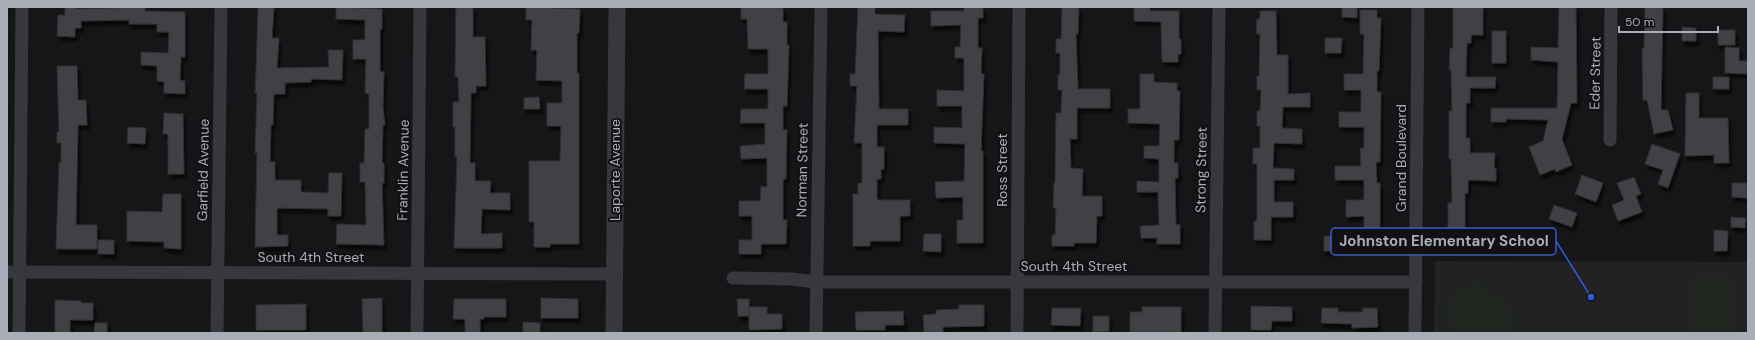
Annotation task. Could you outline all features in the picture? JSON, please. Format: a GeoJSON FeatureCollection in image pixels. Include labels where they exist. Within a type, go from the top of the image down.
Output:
{"type":"FeatureCollection","features":[{"type":"Feature","properties":{"kind":"street"},"geometry":{"type":"LineString","coordinates":[[19,333],[14,272],[22,7]]}},
{"type":"Feature","properties":{"kind":"street","name":"Garfield Avenue"},"geometry":{"type":"LineString","coordinates":[[217,333],[221,7]]}},
{"type":"Feature","properties":{"kind":"street","name":"Franklin Avenue"},"geometry":{"type":"LineString","coordinates":[[417,333],[420,7]]}},
{"type":"Feature","properties":{"kind":"street","name":"Laporte Avenue"},"geometry":{"type":"LineString","coordinates":[[614,333],[617,7]]}},
{"type":"Feature","properties":{"kind":"street","name":"Norman Street"},"geometry":{"type":"LineString","coordinates":[[816,333],[820,7]]}},
{"type":"Feature","properties":{"kind":"street","name":"Ross Street"},"geometry":{"type":"LineString","coordinates":[[1017,333],[1019,7]]}},
{"type":"Feature","properties":{"kind":"street","name":"Strong Street"},"geometry":{"type":"LineString","coordinates":[[1216,333],[1219,7]]}},
{"type":"Feature","properties":{"kind":"street","name":"Grand Boulevard"},"geometry":{"type":"LineString","coordinates":[[1415,333],[1418,7]]}},
{"type":"Feature","properties":{"kind":"street","name":"Eder Street"},"geometry":{"type":"LineString","coordinates":[[1610,140],[1611,7]]}},
{"type":"Feature","properties":{"kind":"street","name":"South 4th Street"},"geometry":{"type":"LineString","coordinates":[[14,272],[418,272],[615,274]]}},
{"type":"Feature","properties":{"kind":"street","name":"South 4th Street"},"geometry":{"type":"LineString","coordinates":[[733,278],[791,278],[816,282],[1416,282]]}},
{"type":"Feature","properties":{"kind":"shaded area"},"geometry":{"type":"Polygon","coordinates":[[[1435,261],[1748,262],[1748,333],[1434,333],[1435,261]]]}},
{"type":"Feature","properties":{"kind":"shaded area"},"geometry":{"type":"Polygon","coordinates":[[[1690,277],[1732,277],[1732,333],[1690,333],[1690,277]]]}},
{"type":"Feature","properties":{"kind":"shaded area"},"geometry":{"type":"Polygon","coordinates":[[[1474,283],[1485,284],[1485,292],[1499,297],[1510,306],[1513,311],[1514,318],[1510,333],[1456,333],[1452,325],[1448,324],[1449,309],[1453,298],[1461,290],[1474,283]]]}},
{"type":"Feature","properties":{"kind":"building"},"geometry":{"type":"Polygon","coordinates":[[[65,7],[77,7],[77,9],[145,7],[145,11],[185,12],[185,57],[181,57],[180,80],[185,81],[185,94],[164,93],[164,82],[157,81],[157,66],[141,65],[141,52],[168,53],[169,32],[157,32],[157,24],[129,24],[129,20],[81,21],[81,28],[75,28],[75,37],[57,36],[58,15],[65,15],[65,7]]]}},
{"type":"Feature","properties":{"kind":"building"},"geometry":{"type":"Polygon","coordinates":[[[258,7],[274,7],[272,38],[279,38],[277,68],[329,67],[328,50],[343,50],[342,80],[311,79],[311,82],[285,83],[285,94],[274,94],[270,162],[275,162],[275,180],[301,180],[301,192],[328,193],[329,173],[342,173],[341,216],[328,216],[328,209],[277,208],[277,235],[288,235],[288,246],[255,247],[257,153],[255,153],[257,93],[255,93],[258,7]]]}},
{"type":"Feature","properties":{"kind":"building"},"geometry":{"type":"Polygon","coordinates":[[[336,7],[382,9],[382,29],[380,29],[380,72],[384,72],[383,107],[385,125],[383,125],[382,163],[384,163],[384,183],[382,183],[384,245],[336,244],[337,224],[366,225],[365,182],[360,182],[360,163],[364,163],[365,129],[369,129],[369,94],[365,93],[366,59],[353,59],[353,40],[365,40],[365,20],[336,19],[336,7]]]}},
{"type":"Feature","properties":{"kind":"building"},"geometry":{"type":"Polygon","coordinates":[[[456,7],[473,7],[473,37],[485,37],[486,86],[476,86],[476,93],[471,93],[470,163],[475,163],[475,181],[491,181],[490,193],[510,193],[510,210],[482,209],[481,234],[502,233],[502,248],[454,248],[457,157],[455,157],[453,102],[459,102],[458,77],[455,77],[456,7]]]}},
{"type":"Feature","properties":{"kind":"building"},"geometry":{"type":"Polygon","coordinates":[[[526,7],[580,9],[579,33],[577,33],[577,73],[579,73],[579,244],[550,244],[550,247],[534,247],[534,222],[529,222],[529,161],[560,161],[561,126],[547,126],[547,103],[562,103],[562,81],[536,80],[537,50],[531,50],[532,20],[526,20],[526,7]]]}},
{"type":"Feature","properties":{"kind":"building"},"geometry":{"type":"Polygon","coordinates":[[[741,7],[783,8],[783,22],[787,22],[787,45],[789,45],[787,106],[783,106],[783,130],[787,130],[786,179],[783,179],[783,220],[787,220],[786,244],[761,244],[761,254],[739,254],[739,240],[752,240],[752,216],[739,216],[739,201],[760,201],[761,186],[767,187],[767,158],[741,159],[740,146],[765,144],[765,123],[740,123],[741,109],[768,109],[768,89],[744,89],[745,74],[768,74],[768,49],[748,49],[747,19],[741,19],[741,7]]]}},
{"type":"Feature","properties":{"kind":"building"},"geometry":{"type":"Polygon","coordinates":[[[858,7],[875,7],[875,14],[905,15],[904,32],[878,31],[879,109],[908,109],[908,125],[877,125],[877,147],[884,147],[884,169],[881,169],[881,179],[877,179],[877,200],[910,200],[910,216],[900,216],[900,241],[870,241],[870,246],[853,246],[853,194],[858,194],[858,183],[862,183],[862,143],[854,143],[857,86],[850,86],[850,74],[855,74],[858,7]]]}},
{"type":"Feature","properties":{"kind":"building"},"geometry":{"type":"Polygon","coordinates":[[[964,7],[983,7],[983,18],[978,18],[978,48],[982,48],[981,74],[984,74],[981,151],[983,151],[983,243],[957,243],[957,220],[963,220],[963,197],[936,198],[935,182],[964,181],[965,144],[934,143],[934,127],[962,128],[962,106],[937,106],[937,90],[964,91],[964,58],[955,58],[955,47],[960,47],[961,25],[931,26],[931,11],[964,11],[964,7]]]}},
{"type":"Feature","properties":{"kind":"building"},"geometry":{"type":"Polygon","coordinates":[[[1062,7],[1079,7],[1078,34],[1076,34],[1078,89],[1110,89],[1110,108],[1077,108],[1077,139],[1070,139],[1071,168],[1083,169],[1082,196],[1102,196],[1102,216],[1097,216],[1096,243],[1074,243],[1074,246],[1052,246],[1052,235],[1055,235],[1056,208],[1053,208],[1055,183],[1056,113],[1061,113],[1062,90],[1058,90],[1060,53],[1056,53],[1056,39],[1061,39],[1062,7]]]}},
{"type":"Feature","properties":{"kind":"building"},"geometry":{"type":"Polygon","coordinates":[[[1134,7],[1150,7],[1150,11],[1179,11],[1179,39],[1181,39],[1181,54],[1178,54],[1178,62],[1162,62],[1161,22],[1134,21],[1134,7]]]}},
{"type":"Feature","properties":{"kind":"building"},"geometry":{"type":"Polygon","coordinates":[[[1342,7],[1357,7],[1357,18],[1342,17],[1342,7]]]}},
{"type":"Feature","properties":{"kind":"building"},"geometry":{"type":"Polygon","coordinates":[[[1453,7],[1483,7],[1483,35],[1471,35],[1471,43],[1467,43],[1466,77],[1496,77],[1495,88],[1470,88],[1470,103],[1466,103],[1466,138],[1470,138],[1470,153],[1495,153],[1494,168],[1496,168],[1496,181],[1468,180],[1468,193],[1465,193],[1465,229],[1467,229],[1467,235],[1483,235],[1483,249],[1444,250],[1445,239],[1448,239],[1448,203],[1452,203],[1451,159],[1449,159],[1449,111],[1452,111],[1451,70],[1449,70],[1450,48],[1453,48],[1453,7]]]}},
{"type":"Feature","properties":{"kind":"building"},"geometry":{"type":"Polygon","coordinates":[[[1559,7],[1576,7],[1577,103],[1571,103],[1562,139],[1572,165],[1556,172],[1555,169],[1540,175],[1529,147],[1543,141],[1548,120],[1506,119],[1506,122],[1491,122],[1491,108],[1557,108],[1558,62],[1531,60],[1531,47],[1558,48],[1559,7]]]}},
{"type":"Feature","properties":{"kind":"building"},"geometry":{"type":"Polygon","coordinates":[[[1645,7],[1663,7],[1661,110],[1668,110],[1673,130],[1654,134],[1647,100],[1643,100],[1642,48],[1644,48],[1645,7]]]}},
{"type":"Feature","properties":{"kind":"building"},"geometry":{"type":"Polygon","coordinates":[[[1360,10],[1377,10],[1377,18],[1381,18],[1379,71],[1377,71],[1377,92],[1381,92],[1380,162],[1376,162],[1377,183],[1380,183],[1380,248],[1338,248],[1338,251],[1324,251],[1324,236],[1364,237],[1364,216],[1346,217],[1346,200],[1364,200],[1364,180],[1335,180],[1335,166],[1361,166],[1360,148],[1364,148],[1364,127],[1339,127],[1339,112],[1361,112],[1361,90],[1344,90],[1344,74],[1363,74],[1364,34],[1360,34],[1360,10]]]}},
{"type":"Feature","properties":{"kind":"building"},"geometry":{"type":"Polygon","coordinates":[[[1260,11],[1276,11],[1277,55],[1288,55],[1288,94],[1310,93],[1310,107],[1283,107],[1282,128],[1302,129],[1302,144],[1274,143],[1273,168],[1294,169],[1294,180],[1274,180],[1274,202],[1293,202],[1293,217],[1271,217],[1271,240],[1254,240],[1254,221],[1257,221],[1257,164],[1253,164],[1253,148],[1260,148],[1260,126],[1257,126],[1257,111],[1260,111],[1261,90],[1257,90],[1257,76],[1259,76],[1260,34],[1256,34],[1257,19],[1260,19],[1260,11]]]}},
{"type":"Feature","properties":{"kind":"building"},"geometry":{"type":"Polygon","coordinates":[[[1682,27],[1696,28],[1696,41],[1682,41],[1682,27]]]}},
{"type":"Feature","properties":{"kind":"building"},"geometry":{"type":"Polygon","coordinates":[[[1718,30],[1735,30],[1735,45],[1718,45],[1718,30]]]}},
{"type":"Feature","properties":{"kind":"building"},"geometry":{"type":"Polygon","coordinates":[[[1492,31],[1506,31],[1506,63],[1492,63],[1492,31]]]}},
{"type":"Feature","properties":{"kind":"building"},"geometry":{"type":"Polygon","coordinates":[[[1325,38],[1342,38],[1341,53],[1325,53],[1325,38]]]}},
{"type":"Feature","properties":{"kind":"building"},"geometry":{"type":"Polygon","coordinates":[[[1725,47],[1739,48],[1739,61],[1748,61],[1748,74],[1725,73],[1725,47]]]}},
{"type":"Feature","properties":{"kind":"building"},"geometry":{"type":"Polygon","coordinates":[[[57,66],[77,66],[78,100],[86,100],[87,125],[78,125],[76,225],[97,225],[97,249],[56,249],[59,163],[61,163],[61,143],[57,143],[57,132],[59,132],[57,66]]]}},
{"type":"Feature","properties":{"kind":"building"},"geometry":{"type":"Polygon","coordinates":[[[1140,74],[1154,74],[1154,82],[1177,83],[1177,91],[1180,91],[1179,140],[1174,140],[1174,163],[1178,163],[1178,178],[1175,178],[1176,225],[1180,224],[1180,244],[1157,244],[1157,238],[1141,238],[1140,226],[1159,225],[1158,192],[1137,192],[1137,181],[1159,182],[1159,159],[1144,158],[1144,146],[1159,146],[1160,124],[1128,123],[1128,109],[1140,109],[1140,74]]]}},
{"type":"Feature","properties":{"kind":"building"},"geometry":{"type":"Polygon","coordinates":[[[1713,77],[1729,77],[1729,89],[1713,89],[1713,77]]]}},
{"type":"Feature","properties":{"kind":"building"},"geometry":{"type":"Polygon","coordinates":[[[1686,93],[1699,93],[1699,118],[1728,118],[1729,163],[1714,163],[1714,155],[1685,156],[1686,93]]]}},
{"type":"Feature","properties":{"kind":"building"},"geometry":{"type":"Polygon","coordinates":[[[539,97],[540,109],[524,109],[524,98],[539,97]]]}},
{"type":"Feature","properties":{"kind":"building"},"geometry":{"type":"Polygon","coordinates":[[[164,113],[183,114],[184,174],[168,174],[168,134],[163,134],[164,113]]]}},
{"type":"Feature","properties":{"kind":"building"},"geometry":{"type":"Polygon","coordinates":[[[128,127],[146,128],[145,144],[127,143],[128,127]]]}},
{"type":"Feature","properties":{"kind":"building"},"geometry":{"type":"Polygon","coordinates":[[[1652,144],[1680,154],[1668,188],[1658,184],[1663,170],[1645,164],[1652,144]]]}},
{"type":"Feature","properties":{"kind":"building"},"geometry":{"type":"Polygon","coordinates":[[[1582,175],[1603,183],[1596,202],[1575,194],[1582,175]]]}},
{"type":"Feature","properties":{"kind":"building"},"geometry":{"type":"Polygon","coordinates":[[[1634,177],[1641,194],[1636,196],[1642,212],[1618,221],[1612,205],[1624,200],[1617,183],[1634,177]]]}},
{"type":"Feature","properties":{"kind":"building"},"geometry":{"type":"Polygon","coordinates":[[[1732,183],[1747,183],[1747,198],[1732,197],[1732,183]]]}},
{"type":"Feature","properties":{"kind":"building"},"geometry":{"type":"Polygon","coordinates":[[[163,194],[181,194],[181,249],[164,248],[164,242],[127,241],[127,211],[162,212],[163,194]]]}},
{"type":"Feature","properties":{"kind":"building"},"geometry":{"type":"Polygon","coordinates":[[[1554,205],[1577,213],[1572,227],[1549,219],[1554,205]]]}},
{"type":"Feature","properties":{"kind":"building"},"geometry":{"type":"Polygon","coordinates":[[[1731,217],[1746,218],[1745,228],[1731,227],[1731,217]]]}},
{"type":"Feature","properties":{"kind":"building"},"geometry":{"type":"Polygon","coordinates":[[[1714,230],[1728,231],[1727,251],[1714,251],[1714,230]]]}},
{"type":"Feature","properties":{"kind":"building"},"geometry":{"type":"Polygon","coordinates":[[[924,234],[941,234],[941,252],[923,251],[924,234]]]}},
{"type":"Feature","properties":{"kind":"building"},"geometry":{"type":"Polygon","coordinates":[[[98,240],[114,240],[114,254],[98,254],[98,240]]]}},
{"type":"Feature","properties":{"kind":"building"},"geometry":{"type":"Polygon","coordinates":[[[382,298],[382,333],[363,333],[362,299],[382,298]]]}},
{"type":"Feature","properties":{"kind":"building"},"geometry":{"type":"Polygon","coordinates":[[[541,298],[578,299],[578,318],[541,318],[541,298]]]}},
{"type":"Feature","properties":{"kind":"building"},"geometry":{"type":"Polygon","coordinates":[[[454,299],[506,299],[506,317],[484,317],[484,319],[480,319],[480,333],[465,333],[465,319],[453,319],[454,299]]]}},
{"type":"Feature","properties":{"kind":"building"},"geometry":{"type":"Polygon","coordinates":[[[737,299],[749,299],[749,316],[738,316],[737,299]]]}},
{"type":"Feature","properties":{"kind":"building"},"geometry":{"type":"Polygon","coordinates":[[[55,300],[93,303],[93,320],[70,320],[70,333],[55,333],[55,300]]]}},
{"type":"Feature","properties":{"kind":"building"},"geometry":{"type":"Polygon","coordinates":[[[306,304],[306,330],[256,330],[256,305],[306,304]]]}},
{"type":"Feature","properties":{"kind":"building"},"geometry":{"type":"Polygon","coordinates":[[[959,305],[984,305],[984,326],[943,327],[943,332],[924,332],[923,315],[936,314],[936,310],[959,309],[959,305]]]}},
{"type":"Feature","properties":{"kind":"building"},"geometry":{"type":"Polygon","coordinates":[[[1251,306],[1292,307],[1292,321],[1272,321],[1271,330],[1251,330],[1251,306]]]}},
{"type":"Feature","properties":{"kind":"building"},"geometry":{"type":"Polygon","coordinates":[[[749,307],[767,307],[767,314],[782,314],[782,329],[749,330],[749,307]]]}},
{"type":"Feature","properties":{"kind":"building"},"geometry":{"type":"Polygon","coordinates":[[[1142,307],[1181,307],[1181,332],[1130,332],[1130,312],[1142,312],[1142,307]]]}},
{"type":"Feature","properties":{"kind":"building"},"geometry":{"type":"Polygon","coordinates":[[[1052,308],[1081,308],[1080,326],[1051,325],[1052,308]]]}},
{"type":"Feature","properties":{"kind":"building"},"geometry":{"type":"Polygon","coordinates":[[[1322,308],[1338,308],[1338,312],[1363,312],[1362,308],[1377,308],[1378,327],[1352,328],[1352,324],[1321,323],[1322,308]]]}},
{"type":"Feature","properties":{"kind":"building"},"geometry":{"type":"Polygon","coordinates":[[[903,311],[904,325],[885,325],[885,330],[856,330],[855,312],[903,311]]]}},
{"type":"Feature","properties":{"kind":"building"},"geometry":{"type":"Polygon","coordinates":[[[1093,316],[1109,316],[1109,331],[1093,332],[1093,316]]]}},
{"type":"Feature","properties":{"kind":"building"},"geometry":{"type":"Polygon","coordinates":[[[523,322],[540,323],[540,333],[523,333],[523,322]]]}},
{"type":"Feature","properties":{"kind":"building"},"geometry":{"type":"Polygon","coordinates":[[[95,323],[107,323],[107,333],[94,333],[95,323]]]}},
{"type":"Feature","properties":{"kind":"place","name":"Johnston Elementary School"},"geometry":{"type":"Point","coordinates":[1591,297]}}]}
